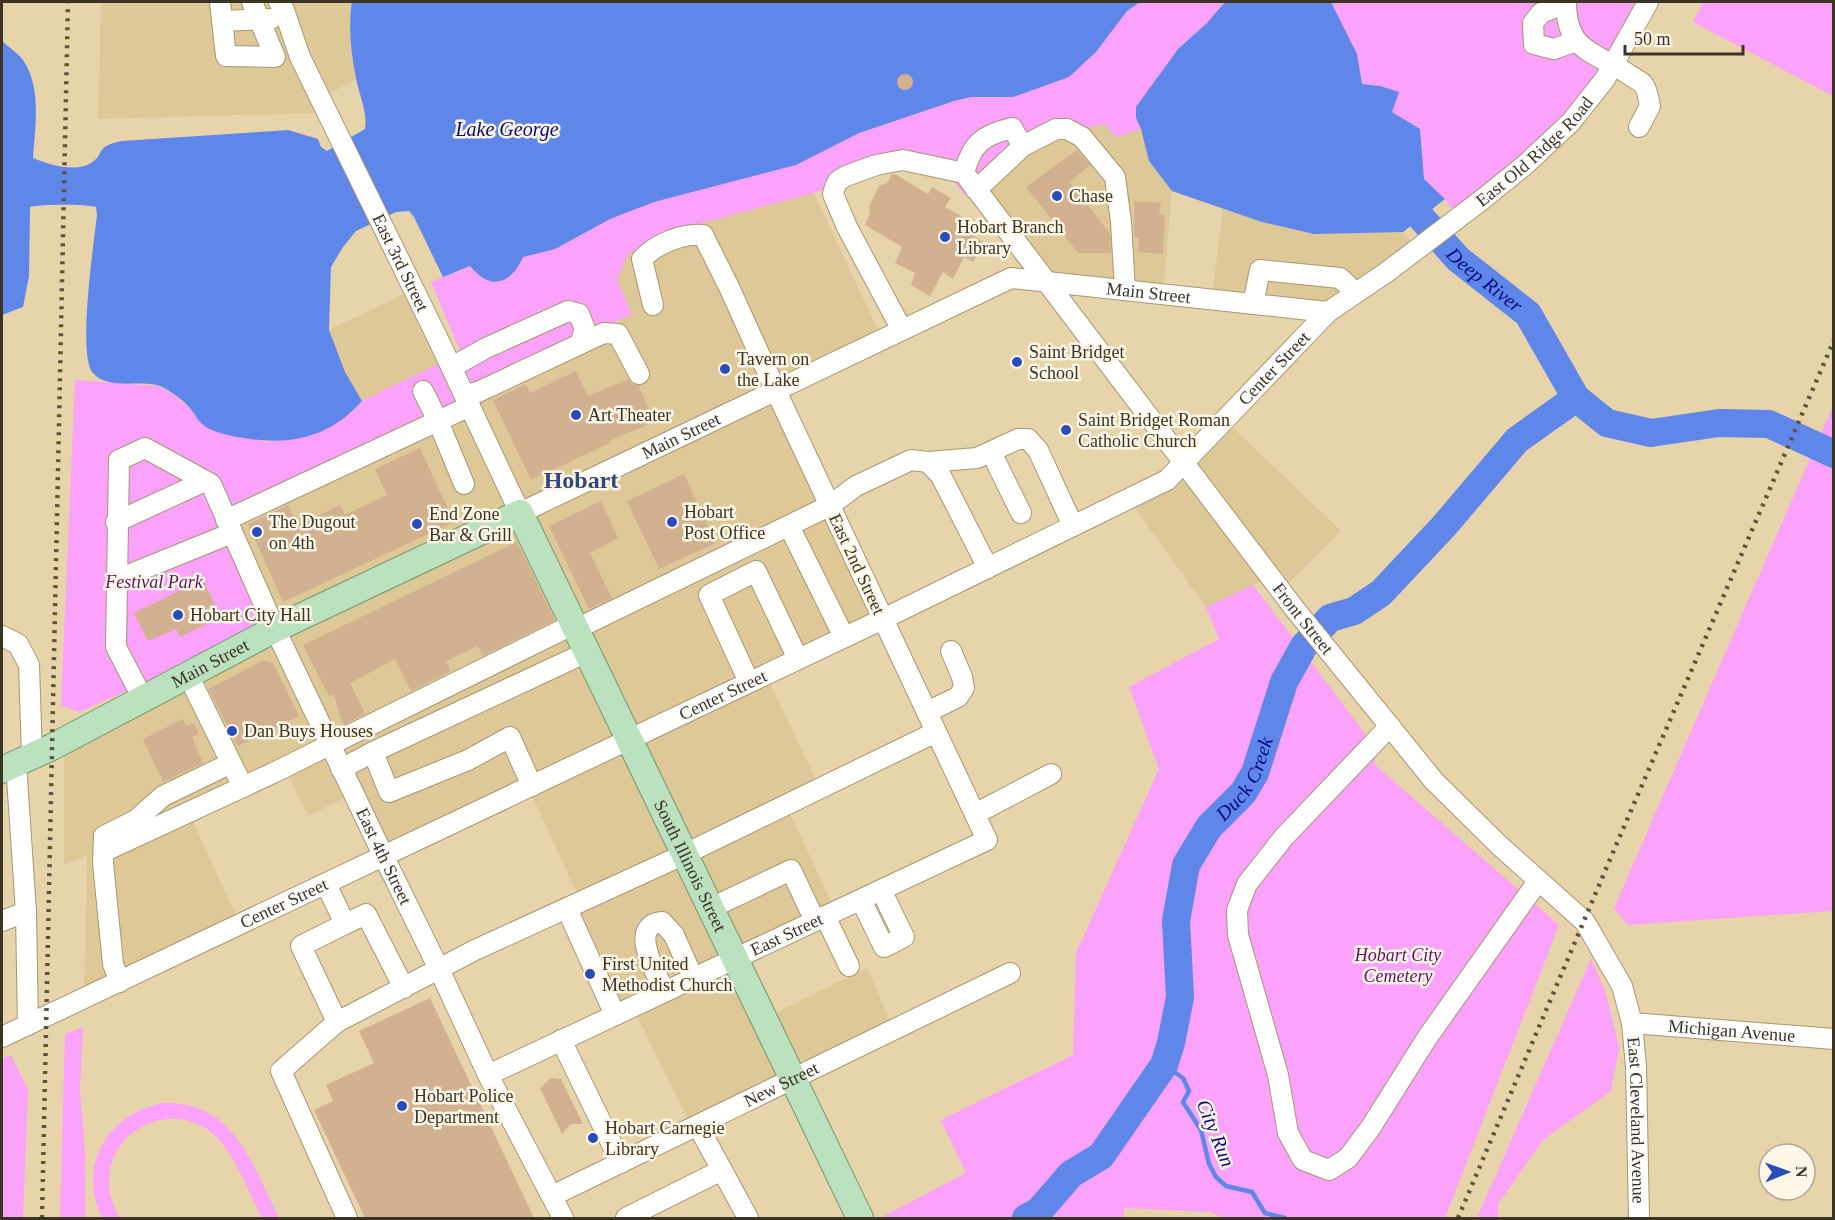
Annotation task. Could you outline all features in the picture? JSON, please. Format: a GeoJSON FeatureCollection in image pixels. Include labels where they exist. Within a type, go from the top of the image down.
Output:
{"type":"FeatureCollection","features":[{"type":"Feature","properties":{"kind":"main road","name":"South Illinois Street"},"geometry":{"type":"LineString","coordinates":[[520,513],[794,1080],[858,1218]]}},
{"type":"Feature","properties":{"kind":"main road","name":"Main Street"},"geometry":{"type":"LineString","coordinates":[[17,763],[275,629],[520,513]]}},
{"type":"Feature","properties":{"kind":"street"},"geometry":{"type":"LineString","coordinates":[[252,2],[260,20],[275,57],[226,56],[221,11],[260,20],[283,8]]}},
{"type":"Feature","properties":{"kind":"street"},"geometry":{"type":"LineString","coordinates":[[1576,41],[1554,49],[1534,44],[1533,23],[1541,13],[1566,2],[1567,21],[1576,41],[1583,49],[1614,64],[1644,85],[1650,106],[1639,127]]}},
{"type":"Feature","properties":{"kind":"street","name":"East Old Ridge Road"},"geometry":{"type":"LineString","coordinates":[[1387,272],[1525,165],[1572,122],[1605,79],[1648,2]]}},
{"type":"Feature","properties":{"kind":"street","name":"East 3rd Street"},"geometry":{"type":"LineString","coordinates":[[283,8],[300,57],[452,367],[520,513]]}},
{"type":"Feature","properties":{"kind":"street"},"geometry":{"type":"LineString","coordinates":[[902,330],[847,227],[833,194],[838,181],[876,165],[903,160],[964,173],[969,154],[989,134],[1012,128],[1023,147]]}},
{"type":"Feature","properties":{"kind":"street"},"geometry":{"type":"LineString","coordinates":[[979,194],[1023,147],[1056,129],[1067,129],[1082,137],[1115,177],[1121,222],[1125,290]]}},
{"type":"Feature","properties":{"kind":"street","name":"Front Street"},"geometry":{"type":"LineString","coordinates":[[964,173],[1294,608],[1434,781],[1538,881],[1585,922],[1622,986],[1632,1023]]}},
{"type":"Feature","properties":{"kind":"street","name":"East 2nd Street"},"geometry":{"type":"LineString","coordinates":[[653,306],[642,259],[650,250],[690,234],[703,235],[987,840]]}},
{"type":"Feature","properties":{"kind":"street"},"geometry":{"type":"LineString","coordinates":[[1253,304],[1260,270],[1340,278],[1356,293]]}},
{"type":"Feature","properties":{"kind":"street","name":"Center Street"},"geometry":{"type":"LineString","coordinates":[[2,1037],[844,638],[1167,480],[1328,312],[1387,272]]}},
{"type":"Feature","properties":{"kind":"street","name":"Main Street"},"geometry":{"type":"LineString","coordinates":[[520,513],[1011,278],[1328,312]]}},
{"type":"Feature","properties":{"kind":"street"},"geometry":{"type":"LineString","coordinates":[[452,367],[486,348],[568,310],[579,314],[585,329],[580,344]]}},
{"type":"Feature","properties":{"kind":"street"},"geometry":{"type":"LineString","coordinates":[[116,580],[227,522],[438,421],[478,392],[604,333],[618,334],[639,374]]}},
{"type":"Feature","properties":{"kind":"street"},"geometry":{"type":"LineString","coordinates":[[423,391],[464,484]]}},
{"type":"Feature","properties":{"kind":"street"},"geometry":{"type":"LineString","coordinates":[[105,851],[789,526],[830,506],[856,486],[911,460],[928,462],[978,458],[1018,440],[1028,439],[1038,450],[1073,526]]}},
{"type":"Feature","properties":{"kind":"street"},"geometry":{"type":"LineString","coordinates":[[143,699],[116,647],[116,522],[119,460],[145,448],[205,481]]}},
{"type":"Feature","properties":{"kind":"street"},"geometry":{"type":"LineString","coordinates":[[991,452],[1020,513]]}},
{"type":"Feature","properties":{"kind":"street"},"geometry":{"type":"LineString","coordinates":[[928,462],[941,476],[988,568]]}},
{"type":"Feature","properties":{"kind":"street"},"geometry":{"type":"LineString","coordinates":[[116,522],[205,481]]}},
{"type":"Feature","properties":{"kind":"street","name":"East 4th Street"},"geometry":{"type":"LineString","coordinates":[[205,481],[211,484],[275,629],[488,1075],[563,1218]]}},
{"type":"Feature","properties":{"kind":"street"},"geometry":{"type":"LineString","coordinates":[[789,526],[844,638]]}},
{"type":"Feature","properties":{"kind":"street"},"geometry":{"type":"LineString","coordinates":[[749,682],[709,595],[756,572],[798,659]]}},
{"type":"Feature","properties":{"kind":"street"},"geometry":{"type":"LineString","coordinates":[[2,636],[18,644],[29,664],[17,763],[26,912],[28,1025]]}},
{"type":"Feature","properties":{"kind":"street"},"geometry":{"type":"LineString","coordinates":[[927,712],[958,697],[964,688],[951,651]]}},
{"type":"Feature","properties":{"kind":"street"},"geometry":{"type":"LineString","coordinates":[[341,769],[587,652]]}},
{"type":"Feature","properties":{"kind":"street"},"geometry":{"type":"LineString","coordinates":[[184,677],[239,789]]}},
{"type":"Feature","properties":{"kind":"street"},"geometry":{"type":"LineString","coordinates":[[184,677],[223,767],[239,789]]}},
{"type":"Feature","properties":{"kind":"street"},"geometry":{"type":"LineString","coordinates":[[1389,726],[1284,837],[1247,884],[1237,910],[1238,935],[1278,1075],[1288,1133],[1304,1160],[1329,1170],[1348,1158],[1371,1127],[1426,1038],[1538,881]]}},
{"type":"Feature","properties":{"kind":"street"},"geometry":{"type":"LineString","coordinates":[[347,1218],[281,1071],[337,1022],[475,950],[685,854],[936,732]]}},
{"type":"Feature","properties":{"kind":"street"},"geometry":{"type":"LineString","coordinates":[[359,805],[468,760],[510,737],[532,786]]}},
{"type":"Feature","properties":{"kind":"street"},"geometry":{"type":"LineString","coordinates":[[373,752],[389,792]]}},
{"type":"Feature","properties":{"kind":"street"},"geometry":{"type":"LineString","coordinates":[[120,982],[113,964],[102,863],[105,851],[104,836],[136,820],[163,796],[223,767]]}},
{"type":"Feature","properties":{"kind":"street"},"geometry":{"type":"LineString","coordinates":[[975,814],[1051,774]]}},
{"type":"Feature","properties":{"kind":"street"},"geometry":{"type":"LineString","coordinates":[[144,811],[153,829]]}},
{"type":"Feature","properties":{"kind":"street","name":"East Street"},"geometry":{"type":"LineString","coordinates":[[488,1075],[987,840]]}},
{"type":"Feature","properties":{"kind":"street"},"geometry":{"type":"LineString","coordinates":[[711,908],[791,870],[849,966]]}},
{"type":"Feature","properties":{"kind":"street"},"geometry":{"type":"LineString","coordinates":[[326,884],[345,924]]}},
{"type":"Feature","properties":{"kind":"street"},"geometry":{"type":"LineString","coordinates":[[861,900],[884,947],[904,937],[881,890]]}},
{"type":"Feature","properties":{"kind":"street"},"geometry":{"type":"LineString","coordinates":[[567,909],[615,1015]]}},
{"type":"Feature","properties":{"kind":"street"},"geometry":{"type":"LineString","coordinates":[[2,921],[26,912]]}},
{"type":"Feature","properties":{"kind":"street"},"geometry":{"type":"LineString","coordinates":[[337,1022],[302,946],[345,924],[366,914],[404,988]]}},
{"type":"Feature","properties":{"kind":"street"},"geometry":{"type":"LineString","coordinates":[[664,991],[645,944],[646,933],[654,923],[662,922],[674,935],[693,978]]}},
{"type":"Feature","properties":{"kind":"street","name":"New Street"},"geometry":{"type":"LineString","coordinates":[[552,1196],[1010,974]]}},
{"type":"Feature","properties":{"kind":"street","name":"Michigan Avenue"},"geometry":{"type":"LineString","coordinates":[[1632,1023],[1833,1039]]}},
{"type":"Feature","properties":{"kind":"street","name":"East Cleveland Avenue"},"geometry":{"type":"LineString","coordinates":[[1632,1023],[1636,1067],[1639,1218]]}},
{"type":"Feature","properties":{"kind":"street"},"geometry":{"type":"LineString","coordinates":[[561,1040],[621,1163]]}},
{"type":"Feature","properties":{"kind":"street"},"geometry":{"type":"LineString","coordinates":[[698,1126],[748,1218]]}},
{"type":"Feature","properties":{"kind":"street"},"geometry":{"type":"LineString","coordinates":[[626,1218],[722,1170]]}},
{"type":"Feature","properties":{"kind":"shaded area"},"geometry":{"type":"Polygon","coordinates":[[[101,2],[275,2],[325,113],[98,119],[101,2]]]}},
{"type":"Feature","properties":{"kind":"shaded area"},"geometry":{"type":"Polygon","coordinates":[[[286,2],[352,2],[350,37],[356,79],[323,97],[286,2]]]}},
{"type":"Feature","properties":{"kind":"shaded area"},"geometry":{"type":"Polygon","coordinates":[[[1104,124],[1116,137],[1141,129],[1149,161],[1172,191],[1163,293],[1049,280],[979,191],[1001,170],[1068,132],[1104,124]]]}},
{"type":"Feature","properties":{"kind":"shaded area"},"geometry":{"type":"Polygon","coordinates":[[[814,193],[882,339],[521,510],[471,403],[632,314],[617,279],[628,254],[702,223],[814,193]]]}},
{"type":"Feature","properties":{"kind":"shaded area"},"geometry":{"type":"Polygon","coordinates":[[[1223,207],[1262,222],[1362,231],[1403,232],[1416,247],[1327,310],[1212,297],[1223,207]]]}},
{"type":"Feature","properties":{"kind":"shaded area"},"geometry":{"type":"Polygon","coordinates":[[[413,290],[446,361],[362,401],[345,372],[329,330],[413,290]]]}},
{"type":"Feature","properties":{"kind":"shaded area"},"geometry":{"type":"Polygon","coordinates":[[[774,394],[880,619],[385,855],[352,794],[308,816],[283,764],[187,808],[239,923],[84,997],[87,855],[64,865],[64,743],[774,394]]]}},
{"type":"Feature","properties":{"kind":"shaded area"},"geometry":{"type":"Polygon","coordinates":[[[466,406],[516,512],[270,628],[222,519],[466,406]]]}},
{"type":"Feature","properties":{"kind":"shaded area"},"geometry":{"type":"Polygon","coordinates":[[[1227,422],[1341,531],[1282,589],[1187,463],[1227,422]]]}},
{"type":"Feature","properties":{"kind":"shaded area"},"geometry":{"type":"Polygon","coordinates":[[[1184,466],[1269,578],[1206,607],[1130,501],[1184,466]]]}},
{"type":"Feature","properties":{"kind":"shaded area"},"geometry":{"type":"Polygon","coordinates":[[[767,676],[819,787],[785,803],[835,910],[736,957],[633,740],[767,676]]]}},
{"type":"Feature","properties":{"kind":"shaded area"},"geometry":{"type":"Polygon","coordinates":[[[628,742],[683,853],[580,900],[529,789],[628,742]]]}},
{"type":"Feature","properties":{"kind":"shaded area"},"geometry":{"type":"Polygon","coordinates":[[[684,856],[732,958],[616,1013],[569,909],[684,856]]]}},
{"type":"Feature","properties":{"kind":"shaded area"},"geometry":{"type":"Polygon","coordinates":[[[734,961],[792,1080],[692,1127],[633,1008],[734,961]]]}},
{"type":"Feature","properties":{"kind":"shaded area"},"geometry":{"type":"Polygon","coordinates":[[[867,968],[893,1029],[795,1078],[766,1018],[867,968]]]}},
{"type":"Feature","properties":{"kind":"green space","name":"Festival Park"},"geometry":{"type":"Polygon","coordinates":[[[1114,2],[1225,2],[1207,23],[1178,49],[1137,106],[1136,118],[1141,129],[1116,137],[1104,124],[1066,133],[1001,170],[979,191],[964,195],[947,172],[926,162],[866,173],[814,193],[702,223],[628,254],[617,279],[632,314],[609,325],[613,334],[222,519],[270,628],[79,712],[61,705],[75,380],[159,386],[175,395],[200,422],[266,442],[286,439],[349,415],[362,401],[461,353],[431,282],[1114,2]]]}},
{"type":"Feature","properties":{"kind":"green space"},"geometry":{"type":"Polygon","coordinates":[[[1331,2],[1642,2],[1619,45],[1564,122],[1455,213],[1445,199],[1424,179],[1420,129],[1392,112],[1380,86],[1362,84],[1357,54],[1331,2]]]}},
{"type":"Feature","properties":{"kind":"green space"},"geometry":{"type":"Polygon","coordinates":[[[1703,2],[1833,2],[1833,96],[1693,22],[1703,2]]]}},
{"type":"Feature","properties":{"kind":"green space"},"geometry":{"type":"Polygon","coordinates":[[[1833,406],[1833,911],[1628,925],[1614,908],[1833,406]]]}},
{"type":"Feature","properties":{"kind":"green space","name":"Hobart City Cemetery"},"geometry":{"type":"Polygon","coordinates":[[[1253,585],[1377,750],[1374,764],[1559,925],[1445,1218],[1223,1218],[1211,1212],[1125,1208],[1123,1218],[886,1218],[884,1216],[966,1173],[941,1120],[1073,1055],[1076,953],[1159,769],[1129,687],[1219,639],[1206,607],[1253,585]]]}},
{"type":"Feature","properties":{"kind":"green space"},"geometry":{"type":"Polygon","coordinates":[[[1591,959],[1606,993],[1619,1048],[1611,1091],[1543,1140],[1498,1204],[1498,1218],[1477,1218],[1591,959]]]}},
{"type":"Feature","properties":{"kind":"green space"},"geometry":{"type":"Polygon","coordinates":[[[83,1027],[80,1089],[85,1154],[85,1218],[60,1218],[65,1034],[83,1027]]]}},
{"type":"Feature","properties":{"kind":"green space"},"geometry":{"type":"Polygon","coordinates":[[[11,1055],[28,1090],[23,1218],[2,1218],[2,1059],[11,1055]]]}},
{"type":"Feature","properties":{"kind":"green space"},"geometry":{"type":"Polygon","coordinates":[[[162,1103],[187,1105],[207,1112],[224,1124],[238,1140],[249,1158],[279,1218],[262,1218],[239,1170],[216,1137],[207,1129],[191,1121],[175,1119],[159,1120],[143,1126],[119,1147],[112,1162],[109,1189],[120,1218],[102,1218],[95,1199],[93,1180],[95,1162],[102,1146],[112,1131],[126,1119],[143,1109],[162,1103]]]}},
{"type":"Feature","properties":{"kind":"water","name":"Lake George"},"geometry":{"type":"Polygon","coordinates":[[[352,2],[1140,2],[1127,11],[1096,52],[1069,77],[1013,97],[971,97],[954,101],[859,133],[796,165],[654,202],[610,219],[555,249],[523,257],[512,274],[500,281],[493,282],[485,279],[470,266],[443,277],[409,211],[396,212],[356,231],[331,267],[329,330],[345,372],[362,401],[335,424],[305,437],[273,441],[255,440],[217,432],[199,421],[182,400],[160,386],[107,382],[93,373],[88,362],[86,323],[96,207],[43,205],[30,207],[29,276],[23,307],[2,315],[2,41],[23,60],[33,83],[36,121],[33,158],[40,161],[57,166],[82,167],[97,158],[105,147],[122,141],[288,130],[318,139],[321,147],[327,151],[365,129],[364,110],[351,50],[352,2]]]}},
{"type":"Feature","properties":{"kind":"water"},"geometry":{"type":"Polygon","coordinates":[[[1225,2],[1331,2],[1357,54],[1362,84],[1380,86],[1399,92],[1392,112],[1420,129],[1424,179],[1445,199],[1403,232],[1314,234],[1262,222],[1172,191],[1149,161],[1136,118],[1136,107],[1178,49],[1207,23],[1225,2]]]}},
{"type":"Feature","properties":{"kind":"building"},"geometry":{"type":"Polygon","coordinates":[[[902,74],[908,74],[913,82],[911,88],[902,90],[897,85],[897,79],[902,74]]]}},
{"type":"Feature","properties":{"kind":"building","name":"Chase"},"geometry":{"type":"Polygon","coordinates":[[[1077,150],[1090,165],[1070,182],[1110,234],[1111,253],[1078,253],[1026,187],[1077,150]]]}},
{"type":"Feature","properties":{"kind":"building","name":"Hobart Branch Library"},"geometry":{"type":"Polygon","coordinates":[[[892,174],[928,194],[932,187],[951,198],[945,207],[968,220],[962,229],[984,242],[973,262],[964,257],[953,279],[943,272],[930,296],[911,285],[915,273],[895,263],[902,247],[865,225],[870,214],[869,207],[879,186],[887,183],[892,174]]]}},
{"type":"Feature","properties":{"kind":"building"},"geometry":{"type":"Polygon","coordinates":[[[1134,201],[1161,203],[1159,215],[1165,215],[1163,254],[1138,252],[1139,238],[1134,237],[1134,201]]]}},
{"type":"Feature","properties":{"kind":"building"},"geometry":{"type":"Polygon","coordinates":[[[576,371],[588,396],[628,379],[632,384],[639,386],[654,422],[609,441],[610,443],[531,480],[493,400],[526,384],[530,393],[576,371]]]}},
{"type":"Feature","properties":{"kind":"building"},"geometry":{"type":"Polygon","coordinates":[[[420,448],[454,522],[283,602],[248,524],[288,505],[298,525],[340,505],[345,515],[387,495],[375,469],[420,448]]]}},
{"type":"Feature","properties":{"kind":"building","name":"Hobart Post Office"},"geometry":{"type":"Polygon","coordinates":[[[684,474],[716,543],[659,569],[627,501],[684,474]]]}},
{"type":"Feature","properties":{"kind":"building"},"geometry":{"type":"Polygon","coordinates":[[[601,501],[618,538],[590,553],[612,598],[589,609],[549,526],[601,501]]]}},
{"type":"Feature","properties":{"kind":"building"},"geometry":{"type":"Polygon","coordinates":[[[517,542],[555,620],[483,656],[478,646],[446,661],[451,671],[411,691],[395,659],[350,683],[365,714],[344,725],[334,694],[329,696],[303,645],[517,542]]]}},
{"type":"Feature","properties":{"kind":"building","name":"Hobart City Hall"},"geometry":{"type":"Polygon","coordinates":[[[203,579],[221,617],[180,637],[176,629],[148,641],[134,613],[203,579]]]}},
{"type":"Feature","properties":{"kind":"building"},"geometry":{"type":"Polygon","coordinates":[[[264,660],[273,663],[299,716],[238,746],[208,689],[264,660]]]}},
{"type":"Feature","properties":{"kind":"building"},"geometry":{"type":"Polygon","coordinates":[[[183,719],[186,726],[194,723],[199,734],[192,737],[203,763],[163,782],[143,739],[183,719]]]}},
{"type":"Feature","properties":{"kind":"building","name":"Hobart Police Department"},"geometry":{"type":"Polygon","coordinates":[[[430,998],[534,1218],[365,1218],[314,1110],[333,1101],[326,1085],[374,1063],[359,1031],[430,998]]]}},
{"type":"Feature","properties":{"kind":"building"},"geometry":{"type":"Polygon","coordinates":[[[551,1078],[561,1079],[583,1124],[571,1124],[562,1134],[540,1088],[551,1078]]]}},
{"type":"Feature","properties":{"kind":"waterway","name":"Deep River"},"geometry":{"type":"LineString","coordinates":[[1394,187],[1458,259],[1528,314],[1576,398],[1607,423],[1651,433],[1719,423],[1769,424],[1834,454]]}},
{"type":"Feature","properties":{"kind":"waterway","name":"Duck Creek"},"geometry":{"type":"LineString","coordinates":[[1026,1218],[1039,1211],[1071,1174],[1101,1156],[1164,1065],[1180,997],[1176,921],[1186,865],[1209,827],[1243,793],[1255,773],[1284,682],[1304,646],[1330,618],[1354,611],[1381,593],[1444,526],[1517,440],[1576,398]]}},
{"type":"Feature","properties":{"kind":"waterway","name":"City Run"},"geometry":{"type":"LineString","coordinates":[[1164,1065],[1183,1078],[1189,1091],[1183,1102],[1201,1130],[1209,1164],[1216,1177],[1226,1186],[1252,1192],[1265,1213],[1285,1218]]}},
{"type":"Feature","properties":{"kind":"railway"},"geometry":{"type":"LineString","coordinates":[[42,1218],[68,2]]}},
{"type":"Feature","properties":{"kind":"railway"},"geometry":{"type":"LineString","coordinates":[[1458,1218],[1834,340]]}},
{"type":"Feature","properties":{"kind":"place","name":"Chase"},"geometry":{"type":"Point","coordinates":[1057,196]}},
{"type":"Feature","properties":{"kind":"place","name":"Hobart Branch Library"},"geometry":{"type":"Point","coordinates":[945,237]}},
{"type":"Feature","properties":{"kind":"place","name":"Saint Bridget School"},"geometry":{"type":"Point","coordinates":[1017,362]}},
{"type":"Feature","properties":{"kind":"place","name":"Tavern on the Lake"},"geometry":{"type":"Point","coordinates":[725,369]}},
{"type":"Feature","properties":{"kind":"place","name":"Art Theater"},"geometry":{"type":"Point","coordinates":[576,415]}},
{"type":"Feature","properties":{"kind":"place","name":"Saint Bridget Roman Catholic Church"},"geometry":{"type":"Point","coordinates":[1066,430]}},
{"type":"Feature","properties":{"kind":"place","name":"Hobart Post Office"},"geometry":{"type":"Point","coordinates":[672,522]}},
{"type":"Feature","properties":{"kind":"place","name":"End Zone Bar & Grill"},"geometry":{"type":"Point","coordinates":[417,524]}},
{"type":"Feature","properties":{"kind":"place","name":"The Dugout on 4th"},"geometry":{"type":"Point","coordinates":[257,532]}},
{"type":"Feature","properties":{"kind":"place","name":"Hobart City Hall"},"geometry":{"type":"Point","coordinates":[178,615]}},
{"type":"Feature","properties":{"kind":"place","name":"Dan Buys Houses"},"geometry":{"type":"Point","coordinates":[232,731]}},
{"type":"Feature","properties":{"kind":"place","name":"First United Methodist Church"},"geometry":{"type":"Point","coordinates":[590,974]}},
{"type":"Feature","properties":{"kind":"place","name":"Hobart Police Department"},"geometry":{"type":"Point","coordinates":[402,1106]}},
{"type":"Feature","properties":{"kind":"place","name":"Hobart Carnegie Library"},"geometry":{"type":"Point","coordinates":[593,1138]}},
{"type":"Feature","properties":{"kind":"district","name":"Hobart"},"geometry":{"type":"Point","coordinates":[581,480]}}]}
